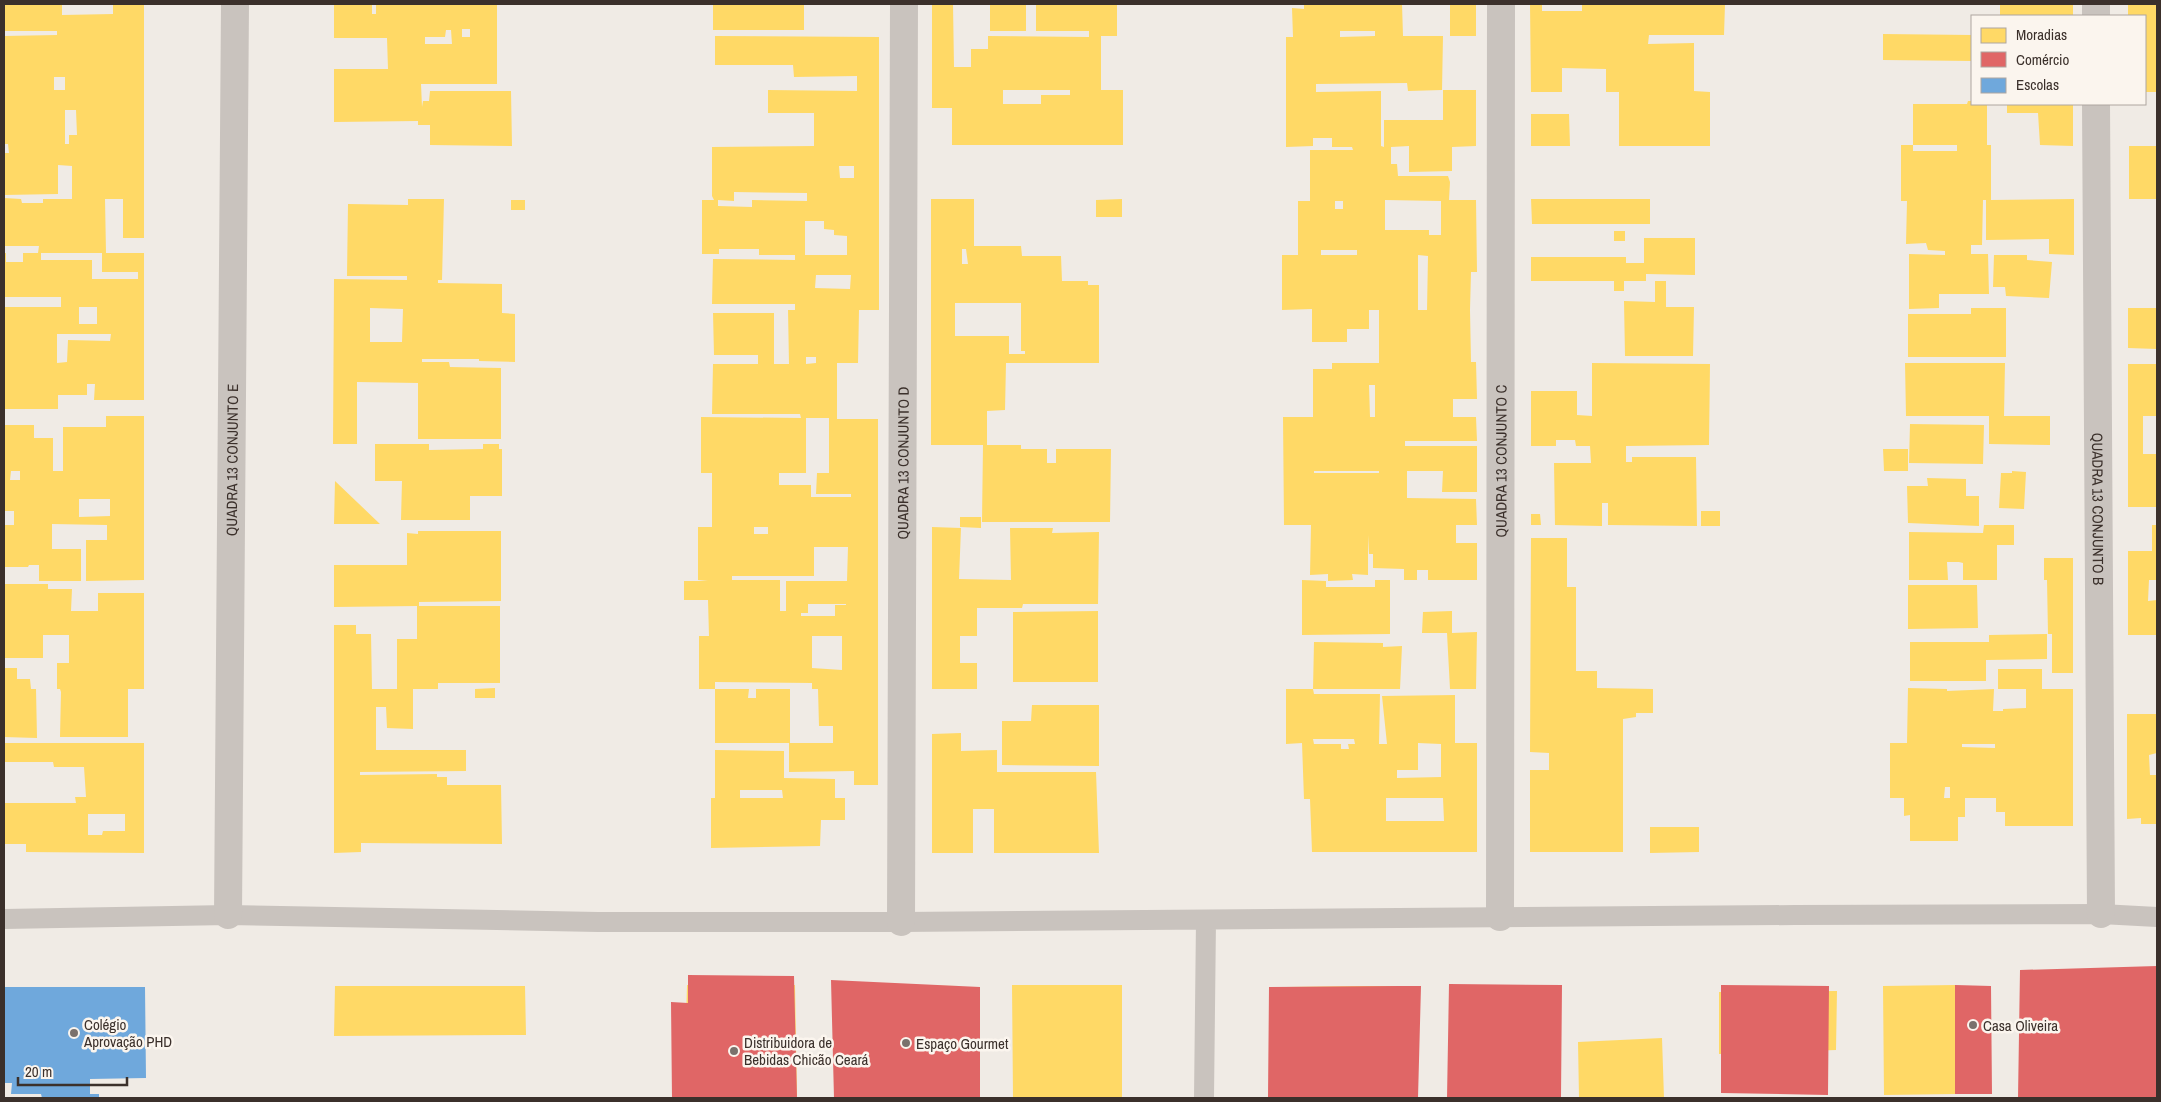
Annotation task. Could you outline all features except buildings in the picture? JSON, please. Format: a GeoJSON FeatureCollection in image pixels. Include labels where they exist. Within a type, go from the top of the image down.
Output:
{"type":"FeatureCollection","features":[{"type":"Feature","properties":{"kind":"street","name":"QUADRA 13 CONJUNTO E"},"geometry":{"type":"LineString","coordinates":[[228,915],[235,4]]}},
{"type":"Feature","properties":{"kind":"street","name":"QUADRA 13 CONJUNTO D"},"geometry":{"type":"LineString","coordinates":[[900,922],[904,4]]}},
{"type":"Feature","properties":{"kind":"street","name":"QUADRA 13 CONJUNTO C"},"geometry":{"type":"LineString","coordinates":[[1500,917],[1501,4]]}},
{"type":"Feature","properties":{"kind":"street","name":"QUADRA 13 CONJUNTO B"},"geometry":{"type":"LineString","coordinates":[[2096,105],[2101,914]]}},
{"type":"Feature","properties":{"kind":"lane"},"geometry":{"type":"LineString","coordinates":[[4,919],[228,915],[598,922],[900,922],[2101,914],[2157,917]]}},
{"type":"Feature","properties":{"kind":"lane"},"geometry":{"type":"LineString","coordinates":[[1204,1098],[1206,920]]}},
{"type":"Feature","properties":{"kind":"place","name":"Casa Oliveira"},"geometry":{"type":"Point","coordinates":[1973,1025]}},
{"type":"Feature","properties":{"kind":"place","name":"Colégio Aprovação PHD"},"geometry":{"type":"Point","coordinates":[74,1033]}},
{"type":"Feature","properties":{"kind":"place","name":"Espaço Gourmet"},"geometry":{"type":"Point","coordinates":[906,1043]}},
{"type":"Feature","properties":{"kind":"place","name":"Distribuidora de Bebidas Chicão Ceará"},"geometry":{"type":"Point","coordinates":[734,1051]}}]}
